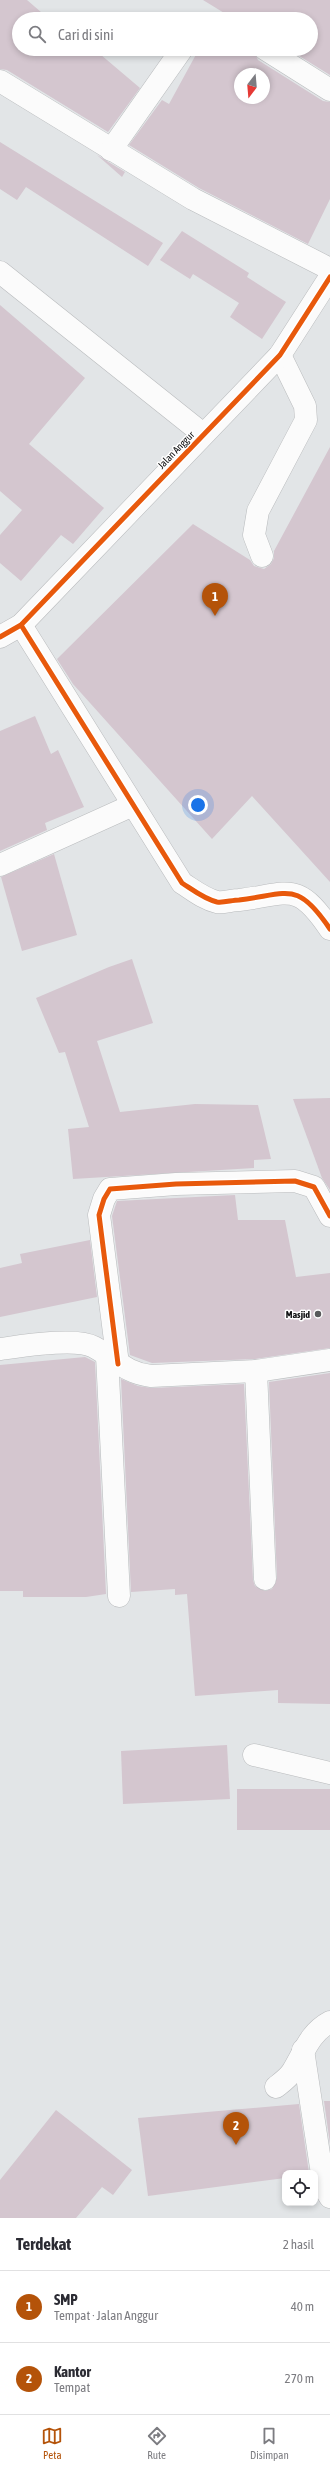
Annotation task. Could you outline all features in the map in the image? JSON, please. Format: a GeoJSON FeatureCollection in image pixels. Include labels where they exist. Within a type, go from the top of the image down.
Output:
{"type":"FeatureCollection","features":[{"type":"Feature","properties":{"kind":"street"},"geometry":{"type":"LineString","coordinates":[[111,150],[177,56]]}},
{"type":"Feature","properties":{"kind":"street"},"geometry":{"type":"LineString","coordinates":[[276,56],[330,90]]}},
{"type":"Feature","properties":{"kind":"street"},"geometry":{"type":"LineString","coordinates":[[0,81],[193,199],[330,269]]}},
{"type":"Feature","properties":{"kind":"street"},"geometry":{"type":"LineString","coordinates":[[0,272],[203,434]]}},
{"type":"Feature","properties":{"kind":"street","name":"Jalan Anggur"},"geometry":{"type":"LineString","coordinates":[[0,637],[21,625],[280,355],[330,277]]}},
{"type":"Feature","properties":{"kind":"street"},"geometry":{"type":"LineString","coordinates":[[262,556],[254,536],[258,511],[306,420],[305,406],[280,355]]}},
{"type":"Feature","properties":{"kind":"street"},"geometry":{"type":"LineString","coordinates":[[21,625],[182,882],[202,896],[218,902],[289,892],[301,896],[316,907],[330,929]]}},
{"type":"Feature","properties":{"kind":"street"},"geometry":{"type":"LineString","coordinates":[[0,865],[133,805]]}},
{"type":"Feature","properties":{"kind":"street"},"geometry":{"type":"LineString","coordinates":[[119,1596],[112,1360],[99,1215],[104,1198],[110,1189],[176,1184],[295,1181],[314,1188],[330,1216]]}},
{"type":"Feature","properties":{"kind":"street"},"geometry":{"type":"LineString","coordinates":[[0,1349],[34,1344],[72,1343],[93,1347],[134,1374],[151,1376],[256,1371],[330,1360]]}},
{"type":"Feature","properties":{"kind":"street"},"geometry":{"type":"LineString","coordinates":[[256,1371],[265,1579]]}},
{"type":"Feature","properties":{"kind":"street"},"geometry":{"type":"LineString","coordinates":[[254,1755],[330,1773]]}},
{"type":"Feature","properties":{"kind":"street"},"geometry":{"type":"LineString","coordinates":[[276,2087],[291,2074],[303,2050],[318,2030],[330,2022]]}},
{"type":"Feature","properties":{"kind":"street"},"geometry":{"type":"LineString","coordinates":[[303,2050],[324,2187],[330,2197]]}},
{"type":"Feature","properties":{"kind":"building"},"geometry":{"type":"Polygon","coordinates":[[[0,0],[27,0],[41,12],[12,12],[12,56],[102,56],[140,88],[108,132],[7,70],[0,69],[0,0]]]}},
{"type":"Feature","properties":{"kind":"building"},"geometry":{"type":"Polygon","coordinates":[[[203,0],[330,0],[330,75],[299,56],[318,56],[318,12],[223,12],[203,0]]]}},
{"type":"Feature","properties":{"kind":"building"},"geometry":{"type":"Polygon","coordinates":[[[195,56],[256,56],[258,60],[323,101],[330,102],[330,199],[308,244],[199,188],[129,145],[162,100],[169,104],[195,56]]]}},
{"type":"Feature","properties":{"kind":"building"},"geometry":{"type":"Polygon","coordinates":[[[0,142],[163,243],[148,266],[26,187],[17,200],[0,189],[0,142]]]}},
{"type":"Feature","properties":{"kind":"building"},"geometry":{"type":"Polygon","coordinates":[[[97,155],[125,172],[122,177],[97,155]]]}},
{"type":"Feature","properties":{"kind":"building"},"geometry":{"type":"Polygon","coordinates":[[[182,231],[249,273],[247,277],[286,302],[262,339],[230,317],[239,303],[193,274],[190,279],[160,260],[182,231]]]}},
{"type":"Feature","properties":{"kind":"building"},"geometry":{"type":"Polygon","coordinates":[[[0,305],[85,378],[29,444],[104,508],[73,544],[61,535],[21,581],[0,563],[0,535],[22,510],[0,491],[0,305]]]}},
{"type":"Feature","properties":{"kind":"building"},"geometry":{"type":"Polygon","coordinates":[[[330,447],[330,882],[252,796],[212,839],[73,684],[57,659],[193,524],[250,560],[254,566],[264,569],[271,564],[274,558],[274,551],[330,447]]]}},
{"type":"Feature","properties":{"kind":"building"},"geometry":{"type":"Polygon","coordinates":[[[35,716],[51,754],[58,750],[84,807],[45,823],[47,830],[0,851],[0,731],[35,716]]]}},
{"type":"Feature","properties":{"kind":"building"},"geometry":{"type":"Polygon","coordinates":[[[54,854],[77,935],[22,951],[1,877],[54,854]]]}},
{"type":"Feature","properties":{"kind":"building"},"geometry":{"type":"Polygon","coordinates":[[[132,959],[153,1023],[97,1041],[120,1112],[195,1104],[258,1105],[271,1159],[254,1160],[254,1168],[73,1179],[68,1129],[89,1127],[65,1052],[59,1053],[36,998],[109,967],[132,959]]]}},
{"type":"Feature","properties":{"kind":"building"},"geometry":{"type":"Polygon","coordinates":[[[330,1098],[330,1190],[322,1178],[293,1099],[330,1098]]]}},
{"type":"Feature","properties":{"kind":"building"},"geometry":{"type":"Polygon","coordinates":[[[235,1195],[238,1220],[285,1220],[296,1277],[330,1273],[330,1348],[255,1359],[152,1363],[130,1355],[112,1216],[117,1201],[235,1195]]]}},
{"type":"Feature","properties":{"kind":"building"},"geometry":{"type":"Polygon","coordinates":[[[90,1240],[97,1297],[0,1317],[0,1268],[22,1263],[20,1254],[90,1240]]]}},
{"type":"Feature","properties":{"kind":"building"},"geometry":{"type":"Polygon","coordinates":[[[85,1357],[95,1362],[106,1594],[86,1597],[23,1597],[23,1591],[0,1591],[0,1365],[85,1357]]]}},
{"type":"Feature","properties":{"kind":"building"},"geometry":{"type":"Polygon","coordinates":[[[330,1373],[330,1704],[278,1703],[278,1690],[195,1696],[187,1594],[175,1595],[175,1589],[131,1592],[121,1379],[138,1386],[152,1388],[244,1384],[253,1580],[255,1586],[265,1591],[272,1589],[277,1578],[269,1382],[330,1373]]]}},
{"type":"Feature","properties":{"kind":"building"},"geometry":{"type":"Polygon","coordinates":[[[227,1745],[230,1799],[123,1804],[121,1751],[227,1745]]]}},
{"type":"Feature","properties":{"kind":"building"},"geometry":{"type":"Polygon","coordinates":[[[237,1789],[330,1789],[330,1830],[237,1830],[237,1789]]]}},
{"type":"Feature","properties":{"kind":"building"},"geometry":{"type":"Polygon","coordinates":[[[324,2101],[330,2101],[330,2144],[324,2101]]]}},
{"type":"Feature","properties":{"kind":"building"},"geometry":{"type":"Polygon","coordinates":[[[299,2104],[309,2170],[282,2170],[282,2178],[148,2196],[138,2118],[299,2104]]]}},
{"type":"Feature","properties":{"kind":"building"},"geometry":{"type":"Polygon","coordinates":[[[56,2110],[132,2170],[113,2195],[102,2187],[76,2218],[0,2218],[0,2180],[56,2110]]]}},
{"type":"Feature","properties":{"kind":"cycle path"},"geometry":{"type":"LineString","coordinates":[[0,637],[21,625],[280,355],[330,277]]}},
{"type":"Feature","properties":{"kind":"cycle path"},"geometry":{"type":"LineString","coordinates":[[21,625],[182,883],[203,897],[217,902],[291,894],[300,897],[309,903],[319,913],[330,929]]}},
{"type":"Feature","properties":{"kind":"cycle path"},"geometry":{"type":"LineString","coordinates":[[118,1364],[99,1215],[104,1199],[110,1189],[176,1184],[295,1181],[314,1187],[330,1216]]}},
{"type":"Feature","properties":{"kind":"place","name":"SMP"},"geometry":{"type":"Point","coordinates":[215,616]}},
{"type":"Feature","properties":{"kind":"place","name":"Masjid"},"geometry":{"type":"Point","coordinates":[318,1314]}},
{"type":"Feature","properties":{"kind":"place","name":"Kantor"},"geometry":{"type":"Point","coordinates":[236,2145]}}]}
